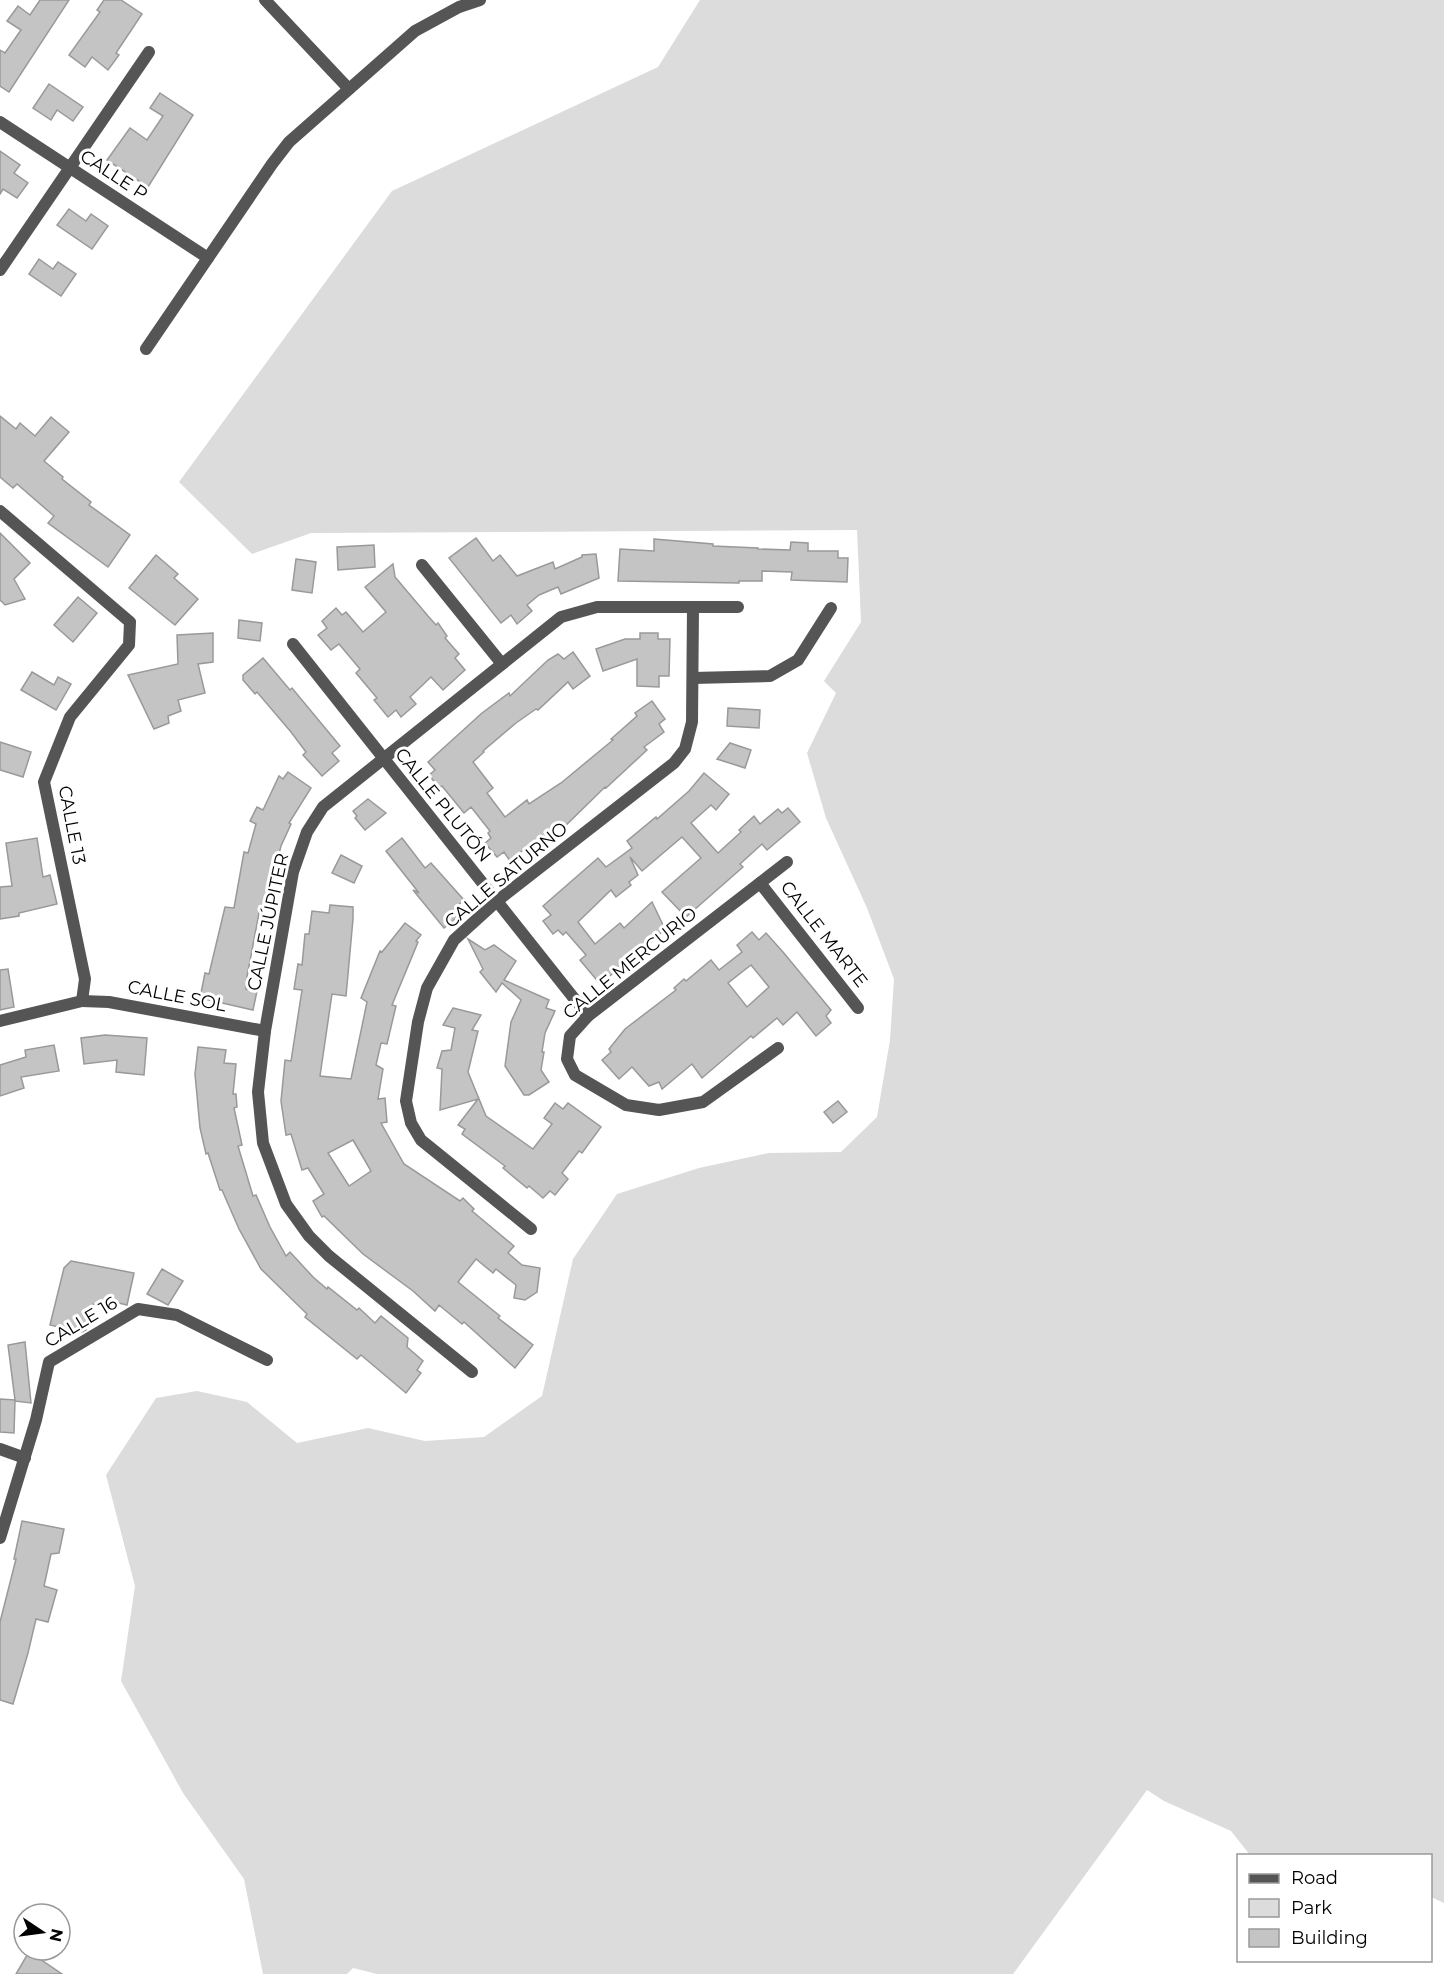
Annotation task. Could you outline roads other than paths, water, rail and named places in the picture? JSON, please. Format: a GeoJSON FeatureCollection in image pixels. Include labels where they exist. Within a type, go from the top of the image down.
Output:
{"type":"FeatureCollection","features":[{"type":"Feature","properties":{"kind":"street"},"geometry":{"type":"LineString","coordinates":[[265,0],[349,89]]}},
{"type":"Feature","properties":{"kind":"street"},"geometry":{"type":"LineString","coordinates":[[146,349],[280,152],[415,31],[443,15],[478,0]]}},
{"type":"Feature","properties":{"kind":"street"},"geometry":{"type":"LineString","coordinates":[[0,270],[149,52]]}},
{"type":"Feature","properties":{"kind":"street","name":"CALLE P"},"geometry":{"type":"LineString","coordinates":[[0,122],[208,258]]}},
{"type":"Feature","properties":{"kind":"street","name":"CALLE 13"},"geometry":{"type":"LineString","coordinates":[[0,511],[130,622],[129,645],[70,717],[44,782],[86,979],[82,1001]]}},
{"type":"Feature","properties":{"kind":"street"},"geometry":{"type":"LineString","coordinates":[[422,565],[502,664]]}},
{"type":"Feature","properties":{"kind":"street","name":"CALLE JÚPITER"},"geometry":{"type":"LineString","coordinates":[[472,1372],[329,1256],[309,1236],[286,1204],[263,1143],[258,1092],[265,1031],[293,872],[307,832],[323,807],[561,617],[597,607],[738,607]]}},
{"type":"Feature","properties":{"kind":"street","name":"CALLE SATURNO"},"geometry":{"type":"LineString","coordinates":[[531,1229],[421,1140],[411,1123],[406,1101],[418,1022],[427,988],[454,940],[497,902],[674,763],[685,749],[692,722],[693,607]]}},
{"type":"Feature","properties":{"kind":"street"},"geometry":{"type":"LineString","coordinates":[[693,678],[770,676],[798,660],[831,608]]}},
{"type":"Feature","properties":{"kind":"street","name":"CALLE PLUTÓN"},"geometry":{"type":"LineString","coordinates":[[293,644],[588,1016]]}},
{"type":"Feature","properties":{"kind":"street","name":"CALLE MERCURIO"},"geometry":{"type":"LineString","coordinates":[[778,1048],[703,1102],[659,1110],[626,1106],[575,1075],[567,1059],[570,1036],[588,1016],[787,862]]}},
{"type":"Feature","properties":{"kind":"street","name":"CALLE MARTE"},"geometry":{"type":"LineString","coordinates":[[760,883],[858,1008]]}},
{"type":"Feature","properties":{"kind":"street"},"geometry":{"type":"LineString","coordinates":[[0,1021],[82,1001]]}},
{"type":"Feature","properties":{"kind":"street","name":"CALLE SOL"},"geometry":{"type":"LineString","coordinates":[[82,1001],[109,1002],[265,1031]]}},
{"type":"Feature","properties":{"kind":"street","name":"CALLE 16"},"geometry":{"type":"LineString","coordinates":[[0,1538],[43,1394],[49,1362],[138,1309],[177,1315],[267,1360]]}},
{"type":"Feature","properties":{"kind":"street"},"geometry":{"type":"LineString","coordinates":[[0,1449],[25,1458]]}}]}
